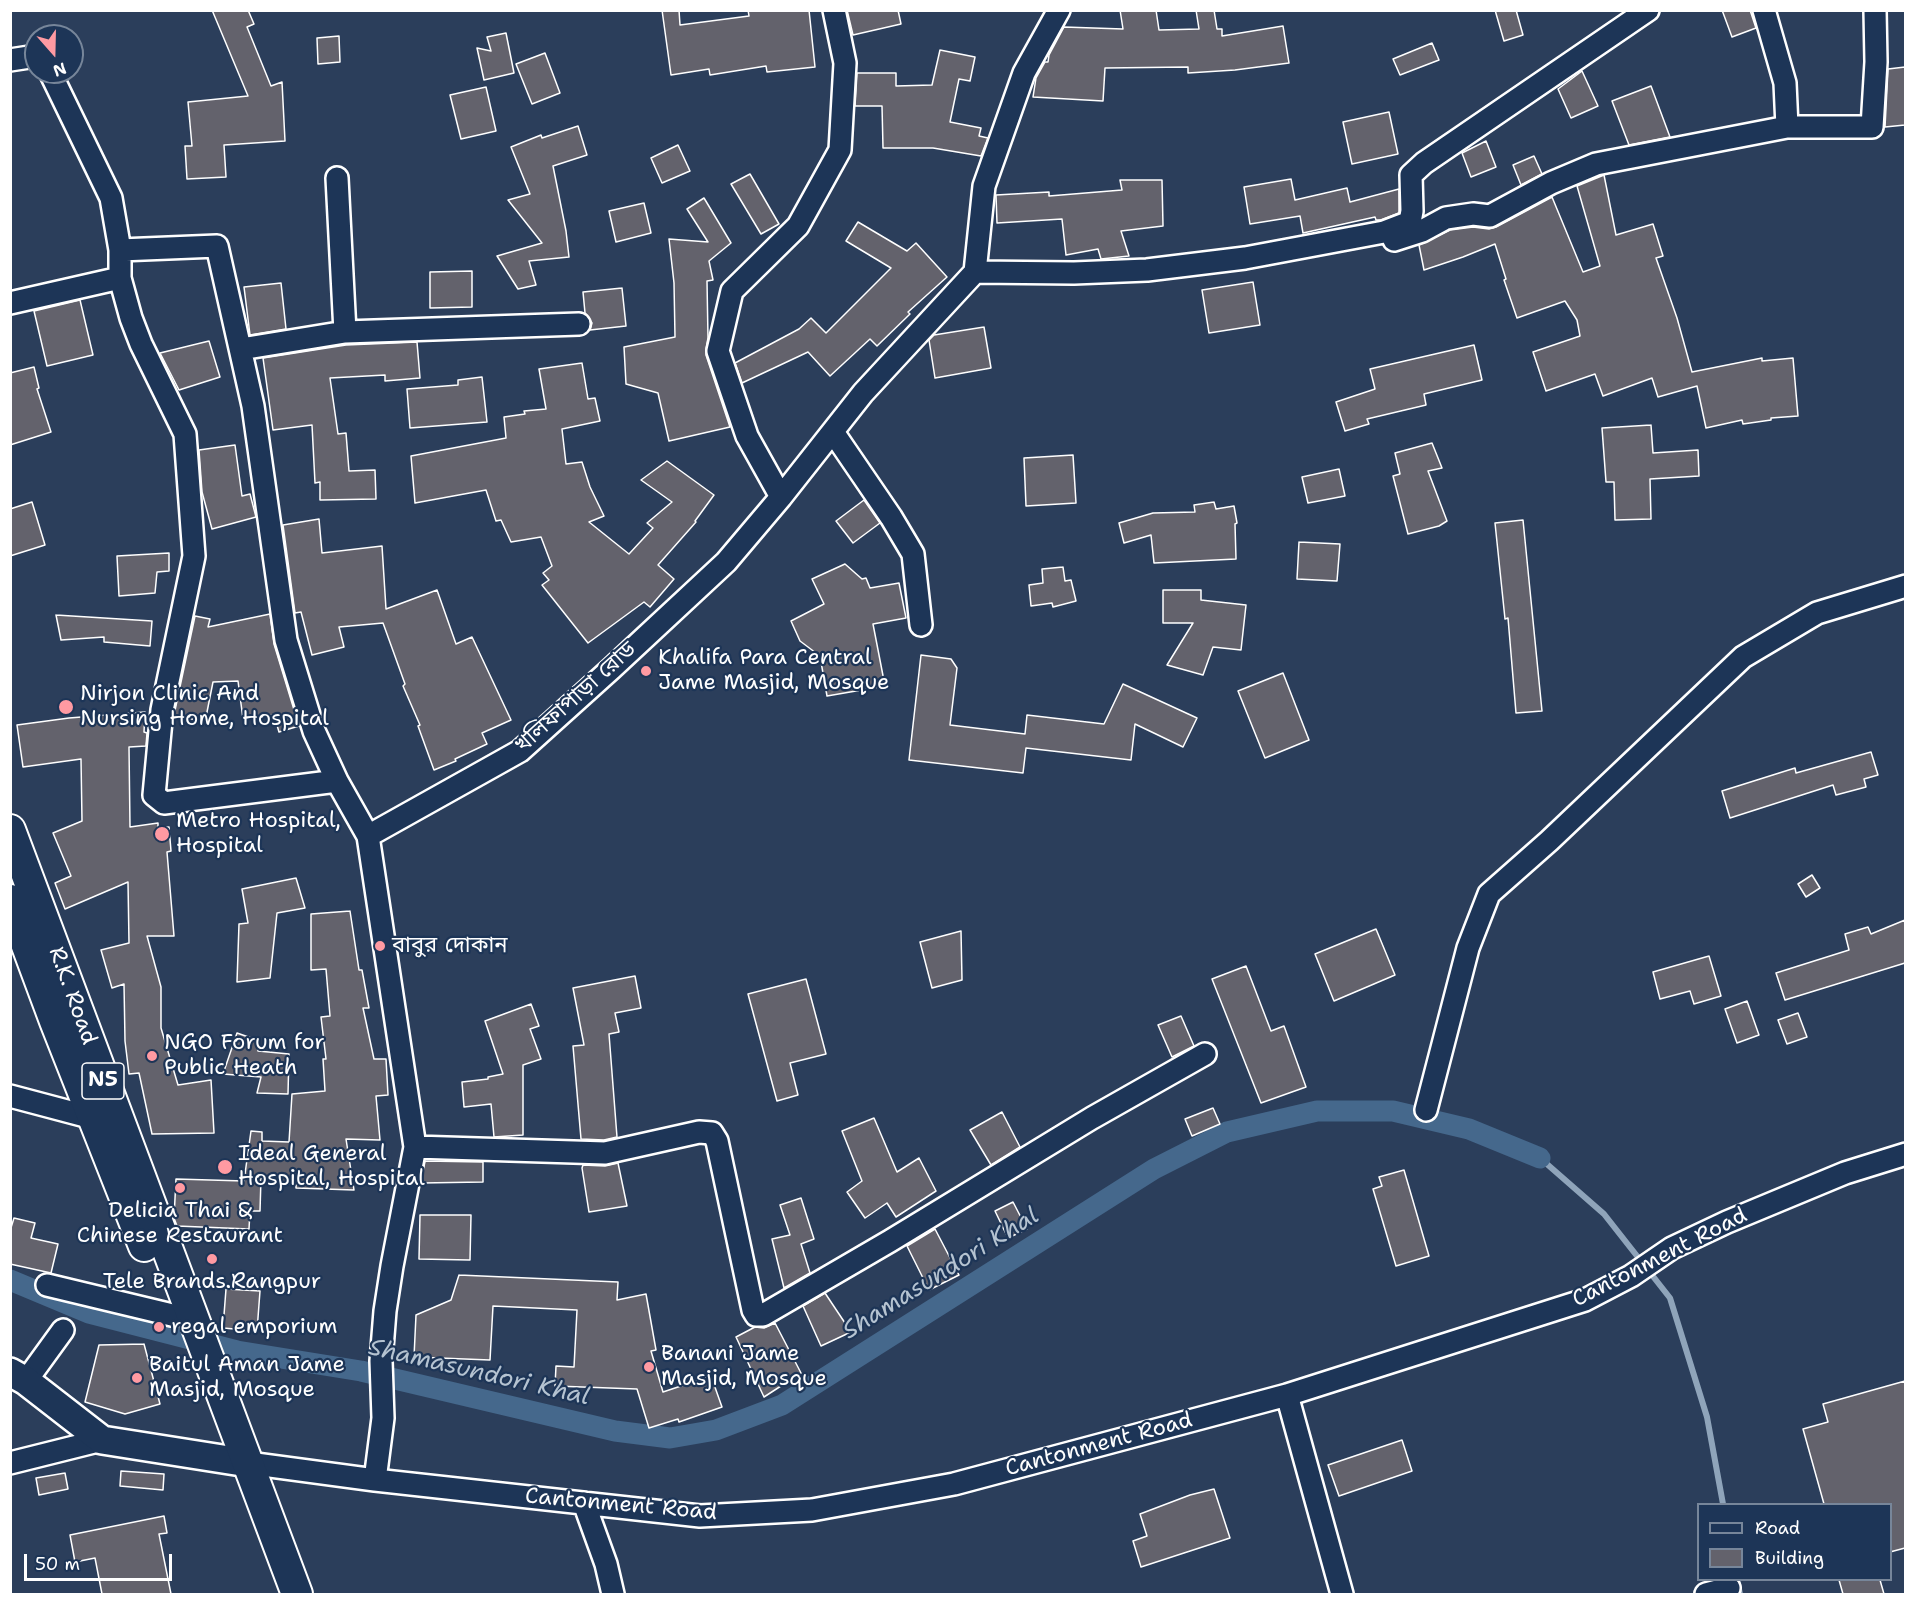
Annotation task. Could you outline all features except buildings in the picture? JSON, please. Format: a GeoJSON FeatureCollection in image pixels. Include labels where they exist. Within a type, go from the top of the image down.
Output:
{"type":"FeatureCollection","features":[{"type":"Feature","properties":{"kind":"highway","name":"R.K. Road"},"geometry":{"type":"LineString","coordinates":[[10,830],[183,1325]]}},
{"type":"Feature","properties":{"kind":"highway","name":"R.K. Road"},"geometry":{"type":"LineString","coordinates":[[10,900],[93,1118],[183,1325]]}},
{"type":"Feature","properties":{"kind":"highway","name":"N5"},"geometry":{"type":"LineString","coordinates":[[183,1325],[214,1400],[274,1594]]}},
{"type":"Feature","properties":{"kind":"highway","name":"N5"},"geometry":{"type":"LineString","coordinates":[[232,1454],[297,1594]]}},
{"type":"Feature","properties":{"kind":"main road","name":"Cantonment Road"},"geometry":{"type":"LineString","coordinates":[[18,1377],[102,1440],[232,1454]]}},
{"type":"Feature","properties":{"kind":"street"},"geometry":{"type":"LineString","coordinates":[[781,497],[747,436],[718,351],[732,291],[798,226],[840,150],[845,63],[834,10]]}},
{"type":"Feature","properties":{"kind":"street"},"geometry":{"type":"LineString","coordinates":[[1059,10],[1024,73],[984,186],[975,272],[1074,273],[1147,270],[1245,258],[1384,231],[1410,222],[1411,175],[1424,163],[1627,17],[1648,10]]}},
{"type":"Feature","properties":{"kind":"street"},"geometry":{"type":"LineString","coordinates":[[1764,10],[1785,83],[1787,127]]}},
{"type":"Feature","properties":{"kind":"street"},"geometry":{"type":"LineString","coordinates":[[1384,231],[1389,241],[1422,231],[1446,218],[1473,214],[1490,216],[1551,183],[1596,164],[1787,127],[1872,127],[1876,62],[1875,10]]}},
{"type":"Feature","properties":{"kind":"street"},"geometry":{"type":"LineString","coordinates":[[56,84],[111,198],[120,250],[120,278],[141,344],[185,434],[195,556],[162,710],[154,795],[164,803],[337,781]]}},
{"type":"Feature","properties":{"kind":"street"},"geometry":{"type":"LineString","coordinates":[[338,178],[345,332]]}},
{"type":"Feature","properties":{"kind":"street"},"geometry":{"type":"LineString","coordinates":[[120,250],[217,246],[253,406],[286,640],[314,731],[337,781],[368,836],[415,1147],[392,1266],[381,1361],[383,1418],[375,1479]]}},
{"type":"Feature","properties":{"kind":"street","name":"খলিফাপাড়া রোড"},"geometry":{"type":"LineString","coordinates":[[368,836],[520,751],[726,562],[863,393],[975,272]]}},
{"type":"Feature","properties":{"kind":"street"},"geometry":{"type":"LineString","coordinates":[[10,303],[120,278]]}},
{"type":"Feature","properties":{"kind":"street"},"geometry":{"type":"LineString","coordinates":[[241,349],[345,332],[579,324]]}},
{"type":"Feature","properties":{"kind":"street"},"geometry":{"type":"LineString","coordinates":[[833,432],[891,517],[913,554],[921,625]]}},
{"type":"Feature","properties":{"kind":"street"},"geometry":{"type":"LineString","coordinates":[[1426,1110],[1468,948],[1489,894],[1549,841],[1743,657],[1817,613],[1905,586]]}},
{"type":"Feature","properties":{"kind":"street"},"geometry":{"type":"LineString","coordinates":[[415,1147],[605,1154],[699,1132],[712,1133],[717,1141],[753,1310],[756,1315],[763,1315],[891,1241],[1092,1118],[1205,1054]]}},
{"type":"Feature","properties":{"kind":"street"},"geometry":{"type":"LineString","coordinates":[[10,1096],[93,1118]]}},
{"type":"Feature","properties":{"kind":"street","name":"Cantonment Road"},"geometry":{"type":"LineString","coordinates":[[232,1454],[375,1479],[700,1516],[812,1510],[954,1484],[1287,1395],[1585,1300],[1631,1276],[1672,1248],[1727,1222],[1845,1173],[1905,1155]]}},
{"type":"Feature","properties":{"kind":"street"},"geometry":{"type":"LineString","coordinates":[[47,1285],[183,1325]]}},
{"type":"Feature","properties":{"kind":"street"},"geometry":{"type":"LineString","coordinates":[[18,1377],[63,1330]]}},
{"type":"Feature","properties":{"kind":"street"},"geometry":{"type":"LineString","coordinates":[[1287,1395],[1342,1594]]}},
{"type":"Feature","properties":{"kind":"street"},"geometry":{"type":"LineString","coordinates":[[10,1463],[102,1440]]}},
{"type":"Feature","properties":{"kind":"street"},"geometry":{"type":"LineString","coordinates":[[584,1503],[614,1594]]}},
{"type":"Feature","properties":{"kind":"street"},"geometry":{"type":"LineString","coordinates":[[1706,1594],[1729,1588]]}},
{"type":"Feature","properties":{"kind":"waterway","name":"Shamasundori Khal"},"geometry":{"type":"LineString","coordinates":[[10,1280],[89,1313],[237,1351],[361,1371],[615,1431],[670,1438],[716,1430],[782,1405],[1154,1169],[1227,1132],[1317,1111],[1393,1111],[1469,1129],[1540,1158]]}},
{"type":"Feature","properties":{"kind":"waterway"},"geometry":{"type":"LineString","coordinates":[[1540,1158],[1604,1214],[1670,1298],[1707,1417],[1723,1503]]}},
{"type":"Feature","properties":{"kind":"waterway"},"geometry":{"type":"LineString","coordinates":[[1737,1581],[1740,1594]]}},
{"type":"Feature","properties":{"kind":"place","name":"Khalifa Para Central Jame Masjid, Mosque"},"geometry":{"type":"Point","coordinates":[646,671]}},
{"type":"Feature","properties":{"kind":"place","name":"Nirjon Clinic And Nursing Home, Hospital"},"geometry":{"type":"Point","coordinates":[66,707]}},
{"type":"Feature","properties":{"kind":"place","name":"Metro Hospital, Hospital"},"geometry":{"type":"Point","coordinates":[162,834]}},
{"type":"Feature","properties":{"kind":"place","name":"বাবুর দোকান"},"geometry":{"type":"Point","coordinates":[380,946]}},
{"type":"Feature","properties":{"kind":"place","name":"NGO Forum for Public Heath"},"geometry":{"type":"Point","coordinates":[152,1056]}},
{"type":"Feature","properties":{"kind":"place","name":"Ideal General Hospital, Hospital"},"geometry":{"type":"Point","coordinates":[225,1167]}},
{"type":"Feature","properties":{"kind":"place","name":"Delicia Thai & Chinese Restaurant"},"geometry":{"type":"Point","coordinates":[180,1188]}},
{"type":"Feature","properties":{"kind":"place","name":"Tele Brands.Rangpur"},"geometry":{"type":"Point","coordinates":[212,1259]}},
{"type":"Feature","properties":{"kind":"place","name":"regal emporium"},"geometry":{"type":"Point","coordinates":[159,1327]}},
{"type":"Feature","properties":{"kind":"place","name":"Banani Jame Masjid, Mosque"},"geometry":{"type":"Point","coordinates":[649,1367]}},
{"type":"Feature","properties":{"kind":"place","name":"Baitul Aman Jame Masjid, Mosque"},"geometry":{"type":"Point","coordinates":[137,1378]}}]}
